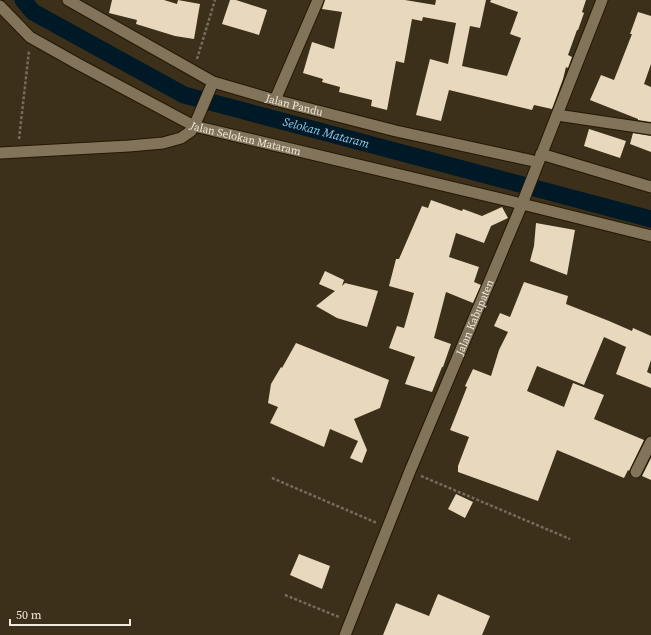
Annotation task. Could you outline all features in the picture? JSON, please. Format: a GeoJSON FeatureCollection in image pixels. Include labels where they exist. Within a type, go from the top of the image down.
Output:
{"type":"FeatureCollection","features":[{"type":"Feature","properties":{"kind":"street","name":"Jalan Pandu"},"geometry":{"type":"LineString","coordinates":[[68,0],[194,72],[211,85],[396,131],[539,160]]}},
{"type":"Feature","properties":{"kind":"street"},"geometry":{"type":"LineString","coordinates":[[275,100],[318,0]]}},
{"type":"Feature","properties":{"kind":"street","name":"Jalan Kabupaten"},"geometry":{"type":"LineString","coordinates":[[345,635],[410,471],[523,201],[602,0]]}},
{"type":"Feature","properties":{"kind":"street","name":"Jalan Selokan Mataram"},"geometry":{"type":"LineString","coordinates":[[0,6],[30,38],[194,126],[523,201],[651,236]]}},
{"type":"Feature","properties":{"kind":"street"},"geometry":{"type":"LineString","coordinates":[[0,154],[163,143],[181,138],[191,131],[194,126],[211,85]]}},
{"type":"Feature","properties":{"kind":"street"},"geometry":{"type":"LineString","coordinates":[[556,115],[651,129]]}},
{"type":"Feature","properties":{"kind":"street"},"geometry":{"type":"LineString","coordinates":[[539,160],[651,187]]}},
{"type":"Feature","properties":{"kind":"street"},"geometry":{"type":"LineString","coordinates":[[636,472],[651,442]]}},
{"type":"Feature","properties":{"kind":"path"},"geometry":{"type":"LineString","coordinates":[[194,72],[215,0]]}},
{"type":"Feature","properties":{"kind":"path"},"geometry":{"type":"LineString","coordinates":[[18,152],[30,38]]}},
{"type":"Feature","properties":{"kind":"path"},"geometry":{"type":"LineString","coordinates":[[410,471],[570,539]]}},
{"type":"Feature","properties":{"kind":"path"},"geometry":{"type":"LineString","coordinates":[[272,478],[388,528]]}},
{"type":"Feature","properties":{"kind":"path"},"geometry":{"type":"LineString","coordinates":[[285,595],[350,622]]}},
{"type":"Feature","properties":{"kind":"building"},"geometry":{"type":"Polygon","coordinates":[[[112,0],[164,0],[177,4],[178,0],[200,4],[194,39],[175,36],[136,24],[137,20],[109,13],[112,0]]]}},
{"type":"Feature","properties":{"kind":"building"},"geometry":{"type":"Polygon","coordinates":[[[230,0],[236,0],[267,10],[259,35],[222,24],[230,0]]]}},
{"type":"Feature","properties":{"kind":"building"},"geometry":{"type":"Polygon","coordinates":[[[325,0],[405,0],[435,5],[436,0],[486,0],[480,28],[470,26],[462,66],[507,76],[521,38],[510,34],[518,12],[490,2],[491,0],[586,0],[582,12],[584,13],[568,55],[572,57],[568,68],[566,67],[552,109],[534,105],[532,110],[449,90],[441,121],[416,115],[430,59],[448,64],[456,23],[423,17],[422,21],[412,19],[404,63],[396,61],[387,110],[371,106],[372,100],[339,92],[340,87],[322,82],[323,79],[303,73],[312,42],[334,49],[342,12],[322,9],[325,0]]]}},
{"type":"Feature","properties":{"kind":"building"},"geometry":{"type":"Polygon","coordinates":[[[638,12],[651,16],[651,64],[644,84],[651,87],[651,122],[638,120],[590,100],[601,75],[614,80],[632,34],[630,34],[638,12]]]}},
{"type":"Feature","properties":{"kind":"building"},"geometry":{"type":"Polygon","coordinates":[[[589,129],[626,141],[620,158],[584,146],[589,129]]]}},
{"type":"Feature","properties":{"kind":"building"},"geometry":{"type":"Polygon","coordinates":[[[633,133],[651,136],[651,152],[630,144],[633,133]]]}},
{"type":"Feature","properties":{"kind":"building"},"geometry":{"type":"Polygon","coordinates":[[[431,200],[462,211],[463,209],[482,216],[502,207],[508,218],[491,226],[484,243],[456,233],[449,257],[479,267],[474,282],[481,285],[473,303],[446,292],[434,338],[451,344],[432,392],[405,384],[415,357],[389,348],[397,326],[404,328],[414,293],[389,286],[396,259],[399,259],[422,206],[428,208],[431,200]]]}},
{"type":"Feature","properties":{"kind":"building"},"geometry":{"type":"Polygon","coordinates":[[[536,223],[575,230],[567,275],[530,261],[534,246],[536,223]]]}},
{"type":"Feature","properties":{"kind":"building"},"geometry":{"type":"Polygon","coordinates":[[[325,271],[344,280],[342,286],[345,283],[378,291],[367,327],[337,318],[316,306],[335,291],[319,284],[325,271]]]}},
{"type":"Feature","properties":{"kind":"building"},"geometry":{"type":"Polygon","coordinates":[[[524,282],[568,296],[566,304],[632,331],[633,328],[651,336],[651,360],[647,372],[651,374],[651,388],[616,374],[626,347],[604,337],[584,385],[537,366],[527,391],[564,407],[573,383],[604,395],[594,419],[644,440],[624,478],[557,450],[538,501],[458,472],[458,466],[469,437],[450,430],[467,387],[465,386],[473,369],[491,376],[499,350],[508,332],[494,326],[500,313],[510,317],[524,282]]]}},
{"type":"Feature","properties":{"kind":"building"},"geometry":{"type":"Polygon","coordinates":[[[296,343],[389,380],[380,408],[354,419],[367,450],[362,463],[350,458],[358,441],[330,429],[324,447],[270,423],[278,407],[268,403],[271,384],[296,343]]]}},
{"type":"Feature","properties":{"kind":"building"},"geometry":{"type":"Polygon","coordinates":[[[651,458],[651,480],[642,476],[651,458]]]}},
{"type":"Feature","properties":{"kind":"building"},"geometry":{"type":"Polygon","coordinates":[[[456,494],[473,502],[465,518],[448,509],[456,494]]]}},
{"type":"Feature","properties":{"kind":"building"},"geometry":{"type":"Polygon","coordinates":[[[299,554],[330,566],[322,589],[290,575],[299,554]]]}},
{"type":"Feature","properties":{"kind":"building"},"geometry":{"type":"Polygon","coordinates":[[[438,594],[490,616],[482,635],[383,635],[396,603],[429,616],[438,594]]]}},
{"type":"Feature","properties":{"kind":"waterway","name":"Selokan Mataram"},"geometry":{"type":"LineString","coordinates":[[23,0],[33,12],[184,95],[651,219]]}}]}
